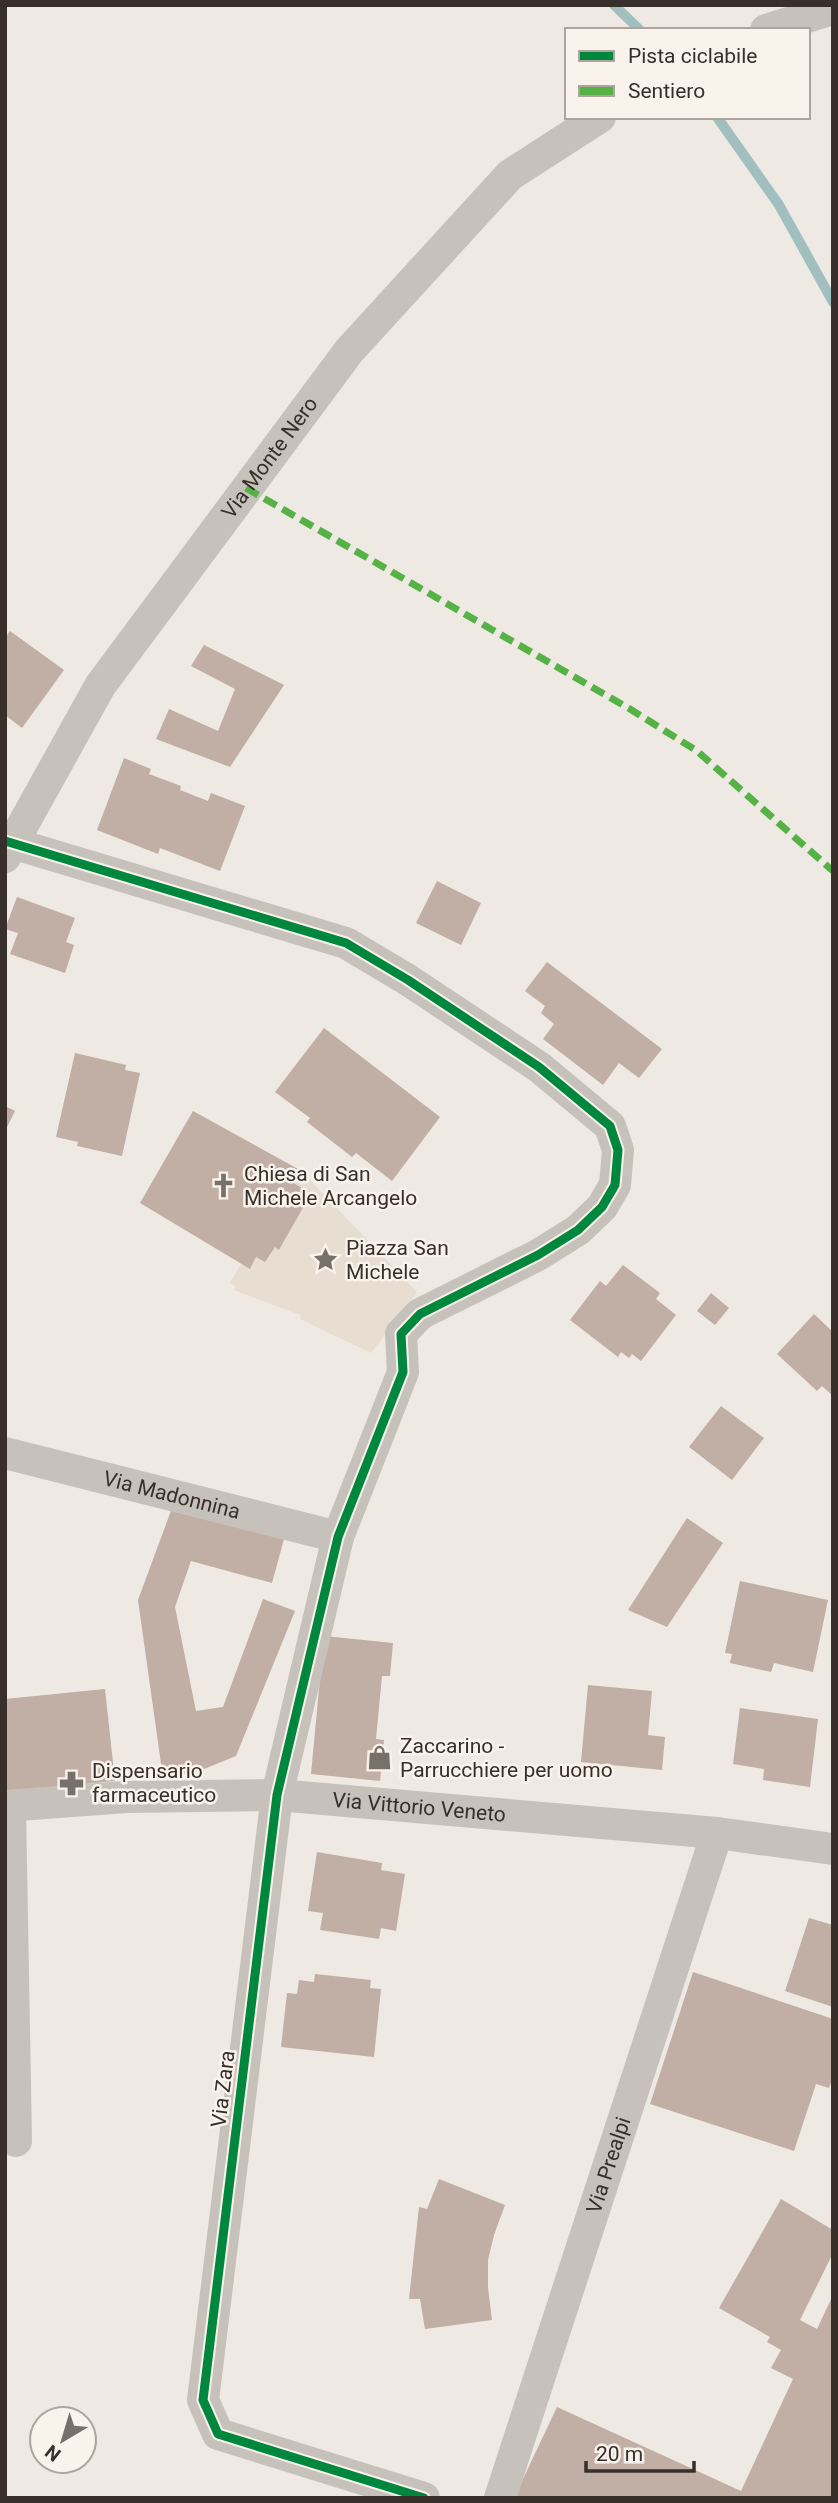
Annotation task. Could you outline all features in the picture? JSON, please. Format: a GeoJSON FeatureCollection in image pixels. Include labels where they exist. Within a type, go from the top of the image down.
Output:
{"type":"FeatureCollection","features":[{"type":"Feature","properties":{"kind":"street"},"geometry":{"type":"LineString","coordinates":[[772,28],[826,11],[832,5]]}},
{"type":"Feature","properties":{"kind":"street","name":"Via Monte Nero"},"geometry":{"type":"LineString","coordinates":[[7,847],[100,686],[349,351],[510,174],[597,119]]}},
{"type":"Feature","properties":{"kind":"street","name":"Via Zara"},"geometry":{"type":"LineString","coordinates":[[7,847],[346,943],[408,980],[539,1067],[610,1126],[618,1150],[615,1185],[603,1207],[578,1230],[538,1255],[420,1314],[401,1334],[403,1372],[338,1537],[277,1795],[203,2400],[218,2434],[424,2498]]}},
{"type":"Feature","properties":{"kind":"street","name":"Via Madonnina"},"geometry":{"type":"LineString","coordinates":[[5,1453],[338,1537]]}},
{"type":"Feature","properties":{"kind":"street","name":"Via Vittorio Veneto"},"geometry":{"type":"LineString","coordinates":[[8,1807],[126,1797],[277,1795],[717,1833],[833,1849]]}},
{"type":"Feature","properties":{"kind":"street"},"geometry":{"type":"LineString","coordinates":[[8,1807],[16,2141]]}},
{"type":"Feature","properties":{"kind":"street","name":"Via Prealpi"},"geometry":{"type":"LineString","coordinates":[[500,2498],[717,1833]]}},
{"type":"Feature","properties":{"kind":"shaded area","name":"Piazza San Michele"},"geometry":{"type":"Polygon","coordinates":[[[297,1172],[307,1177],[417,1292],[371,1353],[300,1319],[301,1315],[234,1290],[236,1286],[230,1283],[241,1264],[250,1268],[256,1257],[265,1262],[275,1247],[280,1249],[304,1206],[300,1202],[307,1191],[292,1182],[297,1172]]]}},
{"type":"Feature","properties":{"kind":"building"},"geometry":{"type":"Polygon","coordinates":[[[10,631],[64,670],[22,728],[5,715],[5,638],[10,631]]]}},
{"type":"Feature","properties":{"kind":"building"},"geometry":{"type":"Polygon","coordinates":[[[204,645],[284,685],[230,767],[156,739],[169,709],[218,731],[235,689],[191,666],[204,645]]]}},
{"type":"Feature","properties":{"kind":"building"},"geometry":{"type":"Polygon","coordinates":[[[124,758],[151,769],[149,774],[181,786],[180,790],[208,801],[211,793],[245,806],[220,871],[160,848],[158,854],[97,830],[124,758]]]}},
{"type":"Feature","properties":{"kind":"building"},"geometry":{"type":"Polygon","coordinates":[[[437,881],[481,903],[461,945],[416,923],[437,881]]]}},
{"type":"Feature","properties":{"kind":"building"},"geometry":{"type":"Polygon","coordinates":[[[17,897],[75,918],[66,942],[74,945],[65,973],[10,954],[18,933],[5,929],[17,897]]]}},
{"type":"Feature","properties":{"kind":"building"},"geometry":{"type":"Polygon","coordinates":[[[547,962],[662,1049],[639,1078],[619,1063],[603,1085],[543,1039],[554,1024],[541,1013],[545,1006],[525,991],[547,962]]]}},
{"type":"Feature","properties":{"kind":"building"},"geometry":{"type":"Polygon","coordinates":[[[324,1028],[440,1117],[392,1181],[356,1153],[352,1157],[307,1122],[310,1118],[275,1092],[324,1028]]]}},
{"type":"Feature","properties":{"kind":"building"},"geometry":{"type":"Polygon","coordinates":[[[75,1053],[126,1065],[125,1070],[140,1073],[122,1156],[77,1146],[78,1142],[56,1137],[75,1053]]]}},
{"type":"Feature","properties":{"kind":"building"},"geometry":{"type":"Polygon","coordinates":[[[5,1106],[15,1111],[5,1131],[5,1106]]]}},
{"type":"Feature","properties":{"kind":"building","name":"Chiesa di San Michele Arcangelo"},"geometry":{"type":"Polygon","coordinates":[[[193,1111],[298,1169],[292,1182],[307,1191],[300,1202],[304,1206],[279,1250],[275,1247],[265,1262],[256,1257],[250,1269],[140,1203],[193,1111]]]}},
{"type":"Feature","properties":{"kind":"building"},"geometry":{"type":"Polygon","coordinates":[[[623,1265],[660,1293],[656,1299],[676,1315],[641,1361],[632,1354],[629,1358],[621,1352],[618,1357],[570,1320],[600,1281],[606,1286],[623,1265]]]}},
{"type":"Feature","properties":{"kind":"building"},"geometry":{"type":"Polygon","coordinates":[[[711,1293],[729,1308],[715,1325],[697,1311],[711,1293]]]}},
{"type":"Feature","properties":{"kind":"building"},"geometry":{"type":"Polygon","coordinates":[[[814,1314],[833,1332],[833,1396],[822,1386],[817,1391],[777,1354],[814,1314]]]}},
{"type":"Feature","properties":{"kind":"building"},"geometry":{"type":"Polygon","coordinates":[[[721,1406],[764,1438],[732,1480],[689,1447],[721,1406]]]}},
{"type":"Feature","properties":{"kind":"building"},"geometry":{"type":"Polygon","coordinates":[[[172,1508],[284,1539],[272,1583],[191,1561],[175,1607],[196,1711],[223,1707],[263,1599],[295,1611],[236,1756],[199,1771],[163,1778],[138,1600],[172,1508]]]}},
{"type":"Feature","properties":{"kind":"building"},"geometry":{"type":"Polygon","coordinates":[[[687,1518],[723,1543],[667,1627],[628,1610],[687,1518]]]}},
{"type":"Feature","properties":{"kind":"building"},"geometry":{"type":"Polygon","coordinates":[[[740,1581],[828,1600],[813,1672],[774,1663],[771,1672],[730,1663],[732,1654],[725,1653],[740,1581]]]}},
{"type":"Feature","properties":{"kind":"building"},"geometry":{"type":"Polygon","coordinates":[[[324,1636],[393,1643],[390,1676],[382,1676],[376,1739],[384,1740],[380,1781],[311,1774],[324,1636]]]}},
{"type":"Feature","properties":{"kind":"building"},"geometry":{"type":"Polygon","coordinates":[[[588,1685],[652,1691],[648,1735],[665,1737],[662,1770],[581,1762],[588,1685]]]}},
{"type":"Feature","properties":{"kind":"building"},"geometry":{"type":"Polygon","coordinates":[[[105,1689],[115,1781],[5,1792],[5,1699],[105,1689]]]}},
{"type":"Feature","properties":{"kind":"building"},"geometry":{"type":"Polygon","coordinates":[[[740,1708],[818,1719],[810,1787],[763,1780],[764,1769],[733,1764],[740,1708]]]}},
{"type":"Feature","properties":{"kind":"building"},"geometry":{"type":"Polygon","coordinates":[[[317,1852],[382,1863],[381,1870],[405,1874],[396,1931],[381,1928],[379,1939],[320,1930],[323,1913],[308,1911],[317,1852]]]}},
{"type":"Feature","properties":{"kind":"building"},"geometry":{"type":"Polygon","coordinates":[[[809,1918],[833,1925],[833,2007],[785,1991],[809,1918]]]}},
{"type":"Feature","properties":{"kind":"building"},"geometry":{"type":"Polygon","coordinates":[[[693,1972],[833,2019],[833,2077],[829,2088],[816,2084],[794,2151],[650,2104],[693,1972]]]}},
{"type":"Feature","properties":{"kind":"building"},"geometry":{"type":"Polygon","coordinates":[[[315,1974],[371,1980],[370,1988],[381,1989],[374,2057],[281,2047],[287,1993],[297,1994],[299,1980],[314,1982],[315,1974]]]}},
{"type":"Feature","properties":{"kind":"building"},"geometry":{"type":"Polygon","coordinates":[[[439,2179],[505,2205],[488,2260],[492,2320],[425,2329],[420,2299],[409,2299],[419,2207],[427,2209],[439,2179]]]}},
{"type":"Feature","properties":{"kind":"building"},"geometry":{"type":"Polygon","coordinates":[[[781,2199],[833,2230],[833,2253],[800,2320],[817,2329],[833,2295],[833,2498],[514,2498],[557,2407],[741,2491],[793,2379],[771,2368],[781,2350],[767,2342],[770,2337],[719,2308],[781,2199]]]}},
{"type":"Feature","properties":{"kind":"waterway"},"geometry":{"type":"LineString","coordinates":[[614,5],[638,28]]}},
{"type":"Feature","properties":{"kind":"waterway"},"geometry":{"type":"LineString","coordinates":[[718,119],[779,205],[833,302]]}},
{"type":"Feature","properties":{"kind":"marked path"},"geometry":{"type":"LineString","coordinates":[[246,488],[630,709],[697,751],[833,871]]}},
{"type":"Feature","properties":{"kind":"cycle path"},"geometry":{"type":"LineString","coordinates":[[5,841],[346,943],[408,980],[539,1067],[610,1126],[618,1150],[615,1185],[602,1207],[578,1230],[538,1255],[420,1314],[401,1334],[403,1372],[338,1537],[277,1795],[203,2400],[218,2434],[424,2498]]}},
{"type":"Feature","properties":{"kind":"place","name":"Chiesa di San Michele Arcangelo"},"geometry":{"type":"Point","coordinates":[224,1186]}},
{"type":"Feature","properties":{"kind":"place","name":"Piazza San Michele"},"geometry":{"type":"Point","coordinates":[326,1260]}},
{"type":"Feature","properties":{"kind":"place","name":"Zaccarino - Parrucchiere per uomo"},"geometry":{"type":"Point","coordinates":[380,1758]}},
{"type":"Feature","properties":{"kind":"place","name":"Dispensario farmaceutico"},"geometry":{"type":"Point","coordinates":[72,1783]}}]}
